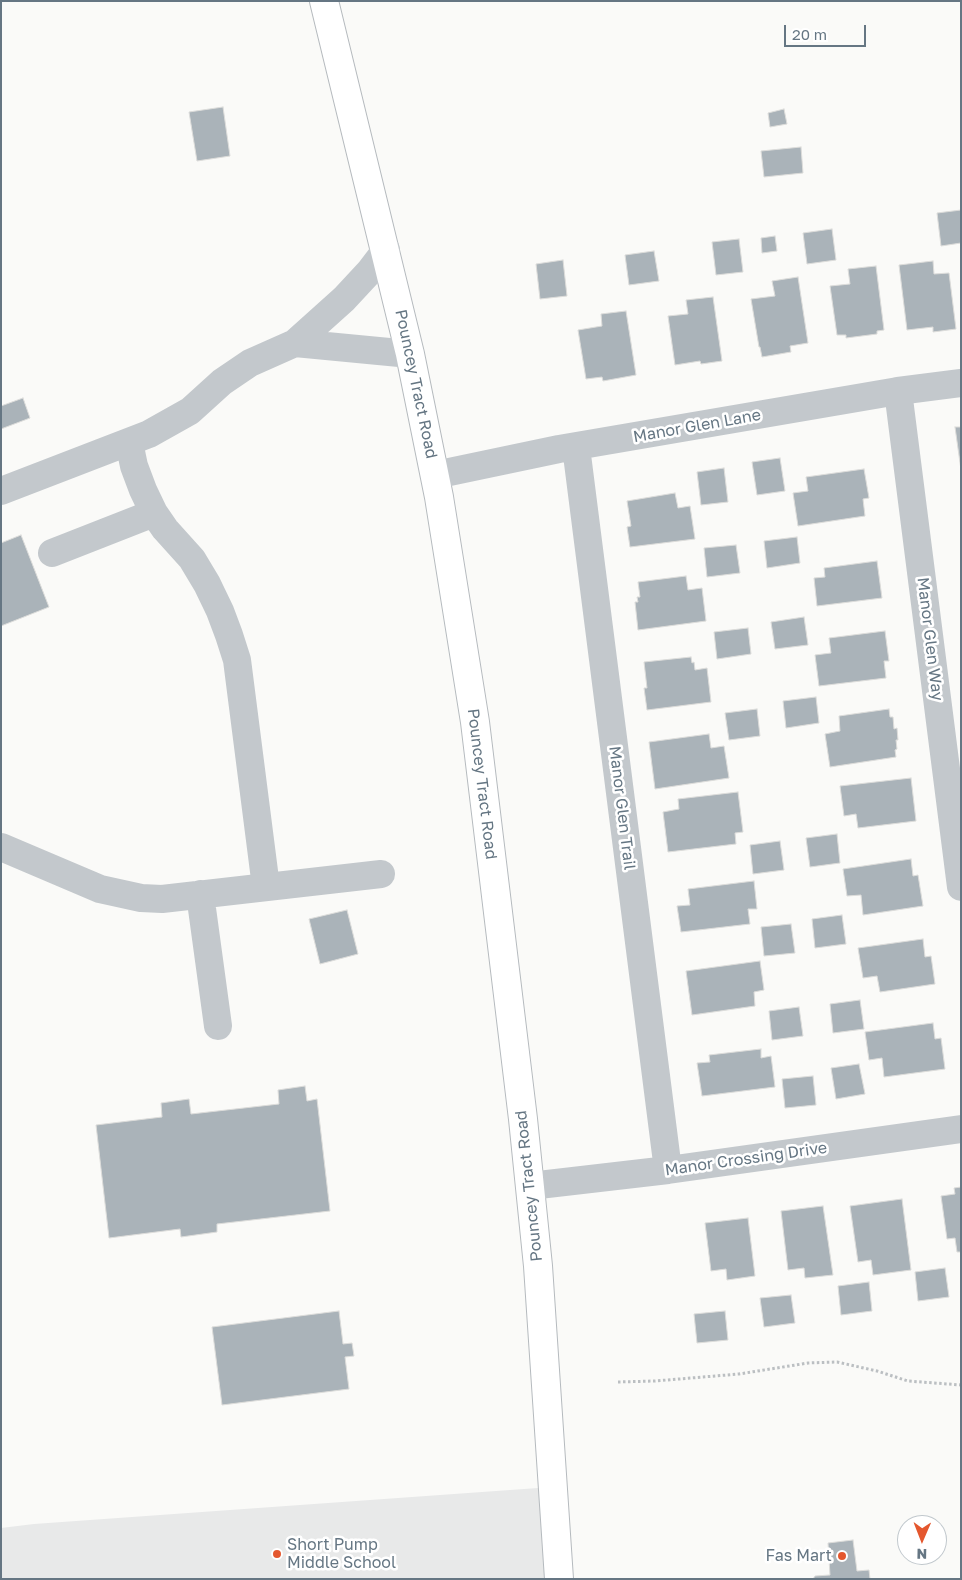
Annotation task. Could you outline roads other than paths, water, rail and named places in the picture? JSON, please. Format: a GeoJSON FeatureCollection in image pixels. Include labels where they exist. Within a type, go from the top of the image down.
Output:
{"type":"FeatureCollection","features":[{"type":"Feature","properties":{"kind":"main road","name":"Pouncey Tract Road"},"geometry":{"type":"LineString","coordinates":[[324,1],[410,354],[435,475],[475,722],[539,1276],[559,1579]]}},
{"type":"Feature","properties":{"kind":"street"},"geometry":{"type":"LineString","coordinates":[[1,491],[149,434],[190,411],[222,382],[250,363],[295,343],[344,298],[370,271],[386,250]]}},
{"type":"Feature","properties":{"kind":"street"},"geometry":{"type":"LineString","coordinates":[[295,343],[410,354]]}},
{"type":"Feature","properties":{"kind":"street","name":"Manor Glen Lane"},"geometry":{"type":"LineString","coordinates":[[435,475],[576,447],[898,391],[961,383]]}},
{"type":"Feature","properties":{"kind":"street","name":"Manor Glen Way"},"geometry":{"type":"LineString","coordinates":[[898,391],[953,761],[961,887]]}},
{"type":"Feature","properties":{"kind":"street"},"geometry":{"type":"LineString","coordinates":[[129,442],[134,466],[154,513],[165,529],[192,559],[207,584],[220,611],[237,660],[266,887]]}},
{"type":"Feature","properties":{"kind":"street","name":"Manor Glen Trail"},"geometry":{"type":"LineString","coordinates":[[576,447],[668,1170]]}},
{"type":"Feature","properties":{"kind":"street"},"geometry":{"type":"LineString","coordinates":[[52,553],[154,513]]}},
{"type":"Feature","properties":{"kind":"street"},"geometry":{"type":"LineString","coordinates":[[1,847],[100,889],[140,898],[162,899],[381,874]]}},
{"type":"Feature","properties":{"kind":"street"},"geometry":{"type":"LineString","coordinates":[[200,894],[218,1026]]}},
{"type":"Feature","properties":{"kind":"street","name":"Manor Crossing Drive"},"geometry":{"type":"LineString","coordinates":[[530,1186],[668,1170],[961,1128]]}},
{"type":"Feature","properties":{"kind":"place","name":"Short Pump Middle School"},"geometry":{"type":"Point","coordinates":[277,1554]}},
{"type":"Feature","properties":{"kind":"place","name":"Fas Mart"},"geometry":{"type":"Point","coordinates":[842,1556]}}]}
